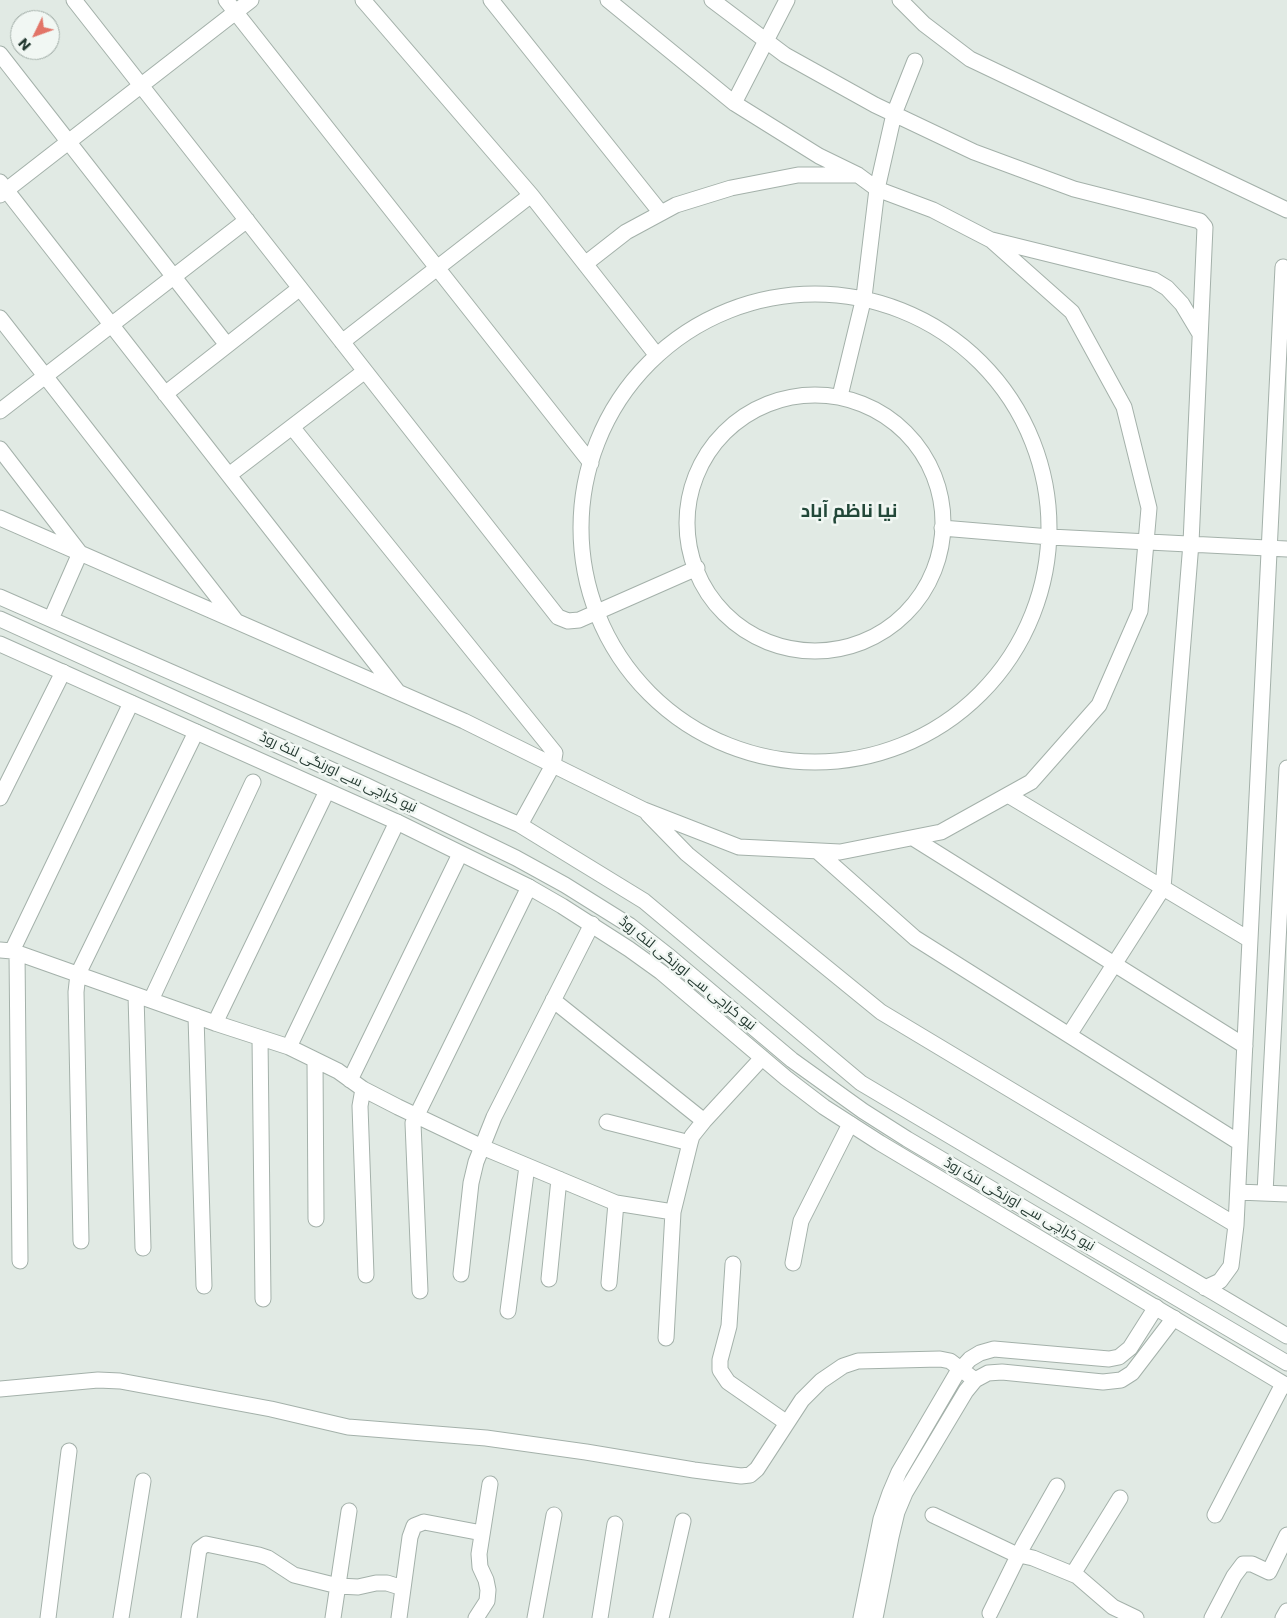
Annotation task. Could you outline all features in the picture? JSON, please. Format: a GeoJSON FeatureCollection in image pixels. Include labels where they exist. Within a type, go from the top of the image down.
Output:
{"type":"FeatureCollection","features":[{"type":"Feature","properties":{"kind":"street"},"geometry":{"type":"LineString","coordinates":[[74,0],[558,617],[568,621],[579,620],[696,568]]}},
{"type":"Feature","properties":{"kind":"street"},"geometry":{"type":"LineString","coordinates":[[251,0],[231,6],[141,85],[68,142],[2,189],[111,324],[399,693]]}},
{"type":"Feature","properties":{"kind":"street"},"geometry":{"type":"LineString","coordinates":[[363,0],[531,195],[655,353]]}},
{"type":"Feature","properties":{"kind":"street"},"geometry":{"type":"LineString","coordinates":[[491,0],[661,213]]}},
{"type":"Feature","properties":{"kind":"street"},"geometry":{"type":"LineString","coordinates":[[608,0],[734,103],[819,156],[858,175],[877,189],[933,210],[991,240],[1154,280],[1167,288],[1182,304],[1200,334]]}},
{"type":"Feature","properties":{"kind":"street"},"geometry":{"type":"LineString","coordinates":[[712,0],[785,55],[894,114],[974,152],[1074,189],[1200,221],[1205,227],[1191,543],[1163,888],[1069,1035]]}},
{"type":"Feature","properties":{"kind":"street"},"geometry":{"type":"LineString","coordinates":[[734,103],[787,0]]}},
{"type":"Feature","properties":{"kind":"street"},"geometry":{"type":"LineString","coordinates":[[900,0],[924,24],[970,59],[1287,210]]}},
{"type":"Feature","properties":{"kind":"street"},"geometry":{"type":"LineString","coordinates":[[231,6],[591,463]]}},
{"type":"Feature","properties":{"kind":"street"},"geometry":{"type":"LineString","coordinates":[[0,54],[227,345]]}},
{"type":"Feature","properties":{"kind":"street"},"geometry":{"type":"LineString","coordinates":[[840,396],[864,297],[877,189],[894,114],[915,61]]}},
{"type":"Feature","properties":{"kind":"street"},"geometry":{"type":"LineString","coordinates":[[585,264],[626,232],[676,205],[731,188],[798,175],[858,175]]}},
{"type":"Feature","properties":{"kind":"street"},"geometry":{"type":"LineString","coordinates":[[342,342],[531,195]]}},
{"type":"Feature","properties":{"kind":"street"},"geometry":{"type":"LineString","coordinates":[[0,411],[246,220]]}},
{"type":"Feature","properties":{"kind":"street"},"geometry":{"type":"LineString","coordinates":[[0,518],[464,721],[644,810],[739,847],[840,852],[941,832],[1031,782],[1099,705],[1140,610],[1149,508],[1124,407],[1072,312],[991,240]]}},
{"type":"Feature","properties":{"kind":"street"},"geometry":{"type":"LineString","coordinates":[[1205,1288],[1220,1281],[1231,1266],[1236,1225],[1283,267]]}},
{"type":"Feature","properties":{"kind":"street"},"geometry":{"type":"LineString","coordinates":[[165,394],[300,288]]}},
{"type":"Feature","properties":{"kind":"street"},"geometry":{"type":"LineString","coordinates":[[799,292],[864,297],[878,300],[947,333],[1003,385],[1039,453],[1051,528],[1050,536],[1039,604],[1004,671],[949,724],[880,756],[804,764],[730,748],[662,707],[610,646],[582,571],[581,491],[606,416],[655,353],[722,310],[799,292]]}},
{"type":"Feature","properties":{"kind":"street"},"geometry":{"type":"LineString","coordinates":[[0,318],[237,622]]}},
{"type":"Feature","properties":{"kind":"street"},"geometry":{"type":"LineString","coordinates":[[229,475],[365,371]]}},
{"type":"Feature","properties":{"kind":"street"},"geometry":{"type":"LineString","coordinates":[[798,395],[840,396],[879,411],[912,438],[934,474],[944,516],[942,528],[939,558],[921,596],[891,627],[853,646],[810,651],[768,643],[732,621],[704,588],[689,548],[687,506],[699,465],[724,431],[758,407],[766,404],[798,395]]}},
{"type":"Feature","properties":{"kind":"street"},"geometry":{"type":"LineString","coordinates":[[292,427],[555,753],[553,765],[520,825]]}},
{"type":"Feature","properties":{"kind":"street"},"geometry":{"type":"LineString","coordinates":[[0,450],[80,553]]}},
{"type":"Feature","properties":{"kind":"street"},"geometry":{"type":"LineString","coordinates":[[942,528],[1287,549]]}},
{"type":"Feature","properties":{"kind":"street"},"geometry":{"type":"LineString","coordinates":[[51,619],[80,553]]}},
{"type":"Feature","properties":{"kind":"street"},"geometry":{"type":"LineString","coordinates":[[0,597],[520,825],[644,901],[861,1083],[1287,1336]]}},
{"type":"Feature","properties":{"kind":"street","name":"نیو کراچی سے اورنگی لنک روڈ"},"geometry":{"type":"LineString","coordinates":[[0,619],[365,785],[516,858],[565,885],[629,925],[792,1060],[863,1111],[906,1139],[1281,1360]]}},
{"type":"Feature","properties":{"kind":"street","name":"نیو کراچی سے اورنگی لنک روڈ"},"geometry":{"type":"LineString","coordinates":[[0,644],[397,822],[529,887],[592,924],[661,972],[762,1058],[824,1107],[951,1186],[1285,1385]]}},
{"type":"Feature","properties":{"kind":"street"},"geometry":{"type":"LineString","coordinates":[[0,798],[63,672]]}},
{"type":"Feature","properties":{"kind":"street"},"geometry":{"type":"LineString","coordinates":[[20,1260],[9,951],[131,703]]}},
{"type":"Feature","properties":{"kind":"street"},"geometry":{"type":"LineString","coordinates":[[216,741],[224,721]]}},
{"type":"Feature","properties":{"kind":"street"},"geometry":{"type":"LineString","coordinates":[[81,1241],[76,992],[78,974],[196,732]]}},
{"type":"Feature","properties":{"kind":"street"},"geometry":{"type":"LineString","coordinates":[[1265,1193],[1287,768]]}},
{"type":"Feature","properties":{"kind":"street"},"geometry":{"type":"LineString","coordinates":[[151,1000],[253,782]]}},
{"type":"Feature","properties":{"kind":"street"},"geometry":{"type":"LineString","coordinates":[[215,1023],[328,791]]}},
{"type":"Feature","properties":{"kind":"street"},"geometry":{"type":"LineString","coordinates":[[1008,795],[1250,940]]}},
{"type":"Feature","properties":{"kind":"street"},"geometry":{"type":"LineString","coordinates":[[644,810],[687,854],[882,1012],[1236,1225]]}},
{"type":"Feature","properties":{"kind":"street"},"geometry":{"type":"LineString","coordinates":[[289,1047],[397,822]]}},
{"type":"Feature","properties":{"kind":"street"},"geometry":{"type":"LineString","coordinates":[[913,838],[1245,1046]]}},
{"type":"Feature","properties":{"kind":"street"},"geometry":{"type":"LineString","coordinates":[[817,851],[915,938],[1240,1143]]}},
{"type":"Feature","properties":{"kind":"street"},"geometry":{"type":"LineString","coordinates":[[350,1080],[460,854]]}},
{"type":"Feature","properties":{"kind":"street"},"geometry":{"type":"LineString","coordinates":[[507,876],[516,858]]}},
{"type":"Feature","properties":{"kind":"street"},"geometry":{"type":"LineString","coordinates":[[420,1291],[413,1123],[529,887]]}},
{"type":"Feature","properties":{"kind":"street"},"geometry":{"type":"LineString","coordinates":[[461,1274],[471,1183],[476,1162],[494,1117],[592,924]]}},
{"type":"Feature","properties":{"kind":"street"},"geometry":{"type":"LineString","coordinates":[[9,951],[289,1047],[338,1071],[363,1089],[482,1147],[616,1203],[673,1212]]}},
{"type":"Feature","properties":{"kind":"street"},"geometry":{"type":"LineString","coordinates":[[136,995],[143,1248]]}},
{"type":"Feature","properties":{"kind":"street"},"geometry":{"type":"LineString","coordinates":[[553,1000],[704,1121]]}},
{"type":"Feature","properties":{"kind":"street"},"geometry":{"type":"LineString","coordinates":[[196,1016],[204,1286]]}},
{"type":"Feature","properties":{"kind":"street"},"geometry":{"type":"LineString","coordinates":[[260,1038],[262,1299]]}},
{"type":"Feature","properties":{"kind":"street"},"geometry":{"type":"LineString","coordinates":[[666,1338],[673,1212],[692,1136],[762,1058]]}},
{"type":"Feature","properties":{"kind":"street"},"geometry":{"type":"LineString","coordinates":[[315,1060],[316,1219]]}},
{"type":"Feature","properties":{"kind":"street"},"geometry":{"type":"LineString","coordinates":[[363,1089],[360,1106],[366,1275]]}},
{"type":"Feature","properties":{"kind":"street"},"geometry":{"type":"LineString","coordinates":[[607,1122],[690,1143]]}},
{"type":"Feature","properties":{"kind":"street"},"geometry":{"type":"LineString","coordinates":[[794,1263],[801,1221],[850,1124]]}},
{"type":"Feature","properties":{"kind":"street"},"geometry":{"type":"LineString","coordinates":[[508,1311],[527,1166]]}},
{"type":"Feature","properties":{"kind":"street"},"geometry":{"type":"LineString","coordinates":[[549,1280],[559,1179]]}},
{"type":"Feature","properties":{"kind":"street"},"geometry":{"type":"LineString","coordinates":[[1238,1192],[1287,1194]]}},
{"type":"Feature","properties":{"kind":"street"},"geometry":{"type":"LineString","coordinates":[[609,1283],[616,1203]]}},
{"type":"Feature","properties":{"kind":"street"},"geometry":{"type":"LineString","coordinates":[[733,1264],[729,1326],[720,1360],[720,1370],[728,1382],[787,1423]]}},
{"type":"Feature","properties":{"kind":"street"},"geometry":{"type":"LineString","coordinates":[[861,1618],[881,1520],[890,1493],[899,1472],[961,1368],[980,1353],[994,1350],[1108,1359],[1119,1357],[1130,1348],[1156,1307]]}},
{"type":"Feature","properties":{"kind":"street"},"geometry":{"type":"LineString","coordinates":[[875,1618],[891,1537],[904,1493],[966,1391],[976,1380],[988,1373],[1002,1372],[1103,1382],[1121,1380],[1132,1373],[1174,1318]]}},
{"type":"Feature","properties":{"kind":"street"},"geometry":{"type":"LineString","coordinates":[[0,1389],[98,1380],[120,1381],[271,1409],[348,1427],[486,1438],[741,1476],[750,1475],[757,1470],[802,1400],[821,1381],[843,1366],[858,1361],[940,1359],[950,1361],[976,1380]]}},
{"type":"Feature","properties":{"kind":"street"},"geometry":{"type":"LineString","coordinates":[[1266,1374],[1281,1360]]}},
{"type":"Feature","properties":{"kind":"street"},"geometry":{"type":"LineString","coordinates":[[1215,1515],[1285,1385]]}},
{"type":"Feature","properties":{"kind":"street"},"geometry":{"type":"LineString","coordinates":[[48,1618],[69,1451]]}},
{"type":"Feature","properties":{"kind":"street"},"geometry":{"type":"LineString","coordinates":[[121,1618],[143,1481]]}},
{"type":"Feature","properties":{"kind":"street"},"geometry":{"type":"LineString","coordinates":[[476,1618],[487,1601],[488,1590],[480,1567],[479,1554],[490,1484]]}},
{"type":"Feature","properties":{"kind":"street"},"geometry":{"type":"LineString","coordinates":[[990,1613],[1018,1555],[1056,1486]]}},
{"type":"Feature","properties":{"kind":"street"},"geometry":{"type":"LineString","coordinates":[[1073,1574],[1120,1498]]}},
{"type":"Feature","properties":{"kind":"street"},"geometry":{"type":"LineString","coordinates":[[333,1618],[349,1511]]}},
{"type":"Feature","properties":{"kind":"street"},"geometry":{"type":"LineString","coordinates":[[536,1618],[554,1515]]}},
{"type":"Feature","properties":{"kind":"street"},"geometry":{"type":"LineString","coordinates":[[933,1515],[1018,1555],[1033,1558],[1073,1574],[1113,1607],[1136,1618]]}},
{"type":"Feature","properties":{"kind":"street"},"geometry":{"type":"LineString","coordinates":[[661,1618],[684,1521]]}},
{"type":"Feature","properties":{"kind":"street"},"geometry":{"type":"LineString","coordinates":[[399,1618],[410,1536],[414,1526],[424,1522],[482,1532]]}},
{"type":"Feature","properties":{"kind":"street"},"geometry":{"type":"LineString","coordinates":[[600,1618],[615,1524]]}},
{"type":"Feature","properties":{"kind":"street"},"geometry":{"type":"LineString","coordinates":[[1212,1618],[1234,1576],[1243,1564],[1252,1564],[1269,1572],[1287,1535]]}},
{"type":"Feature","properties":{"kind":"street"},"geometry":{"type":"LineString","coordinates":[[189,1618],[199,1549],[206,1544],[259,1555],[268,1558],[294,1575],[338,1586],[358,1587],[376,1583],[387,1583],[403,1588]]}},
{"type":"Feature","properties":{"kind":"street"},"geometry":{"type":"LineString","coordinates":[[1283,1618],[1287,1611]]}},
{"type":"Feature","properties":{"kind":"district","name":"نیا ناظم آباد"},"geometry":{"type":"Point","coordinates":[849,512]}}]}
